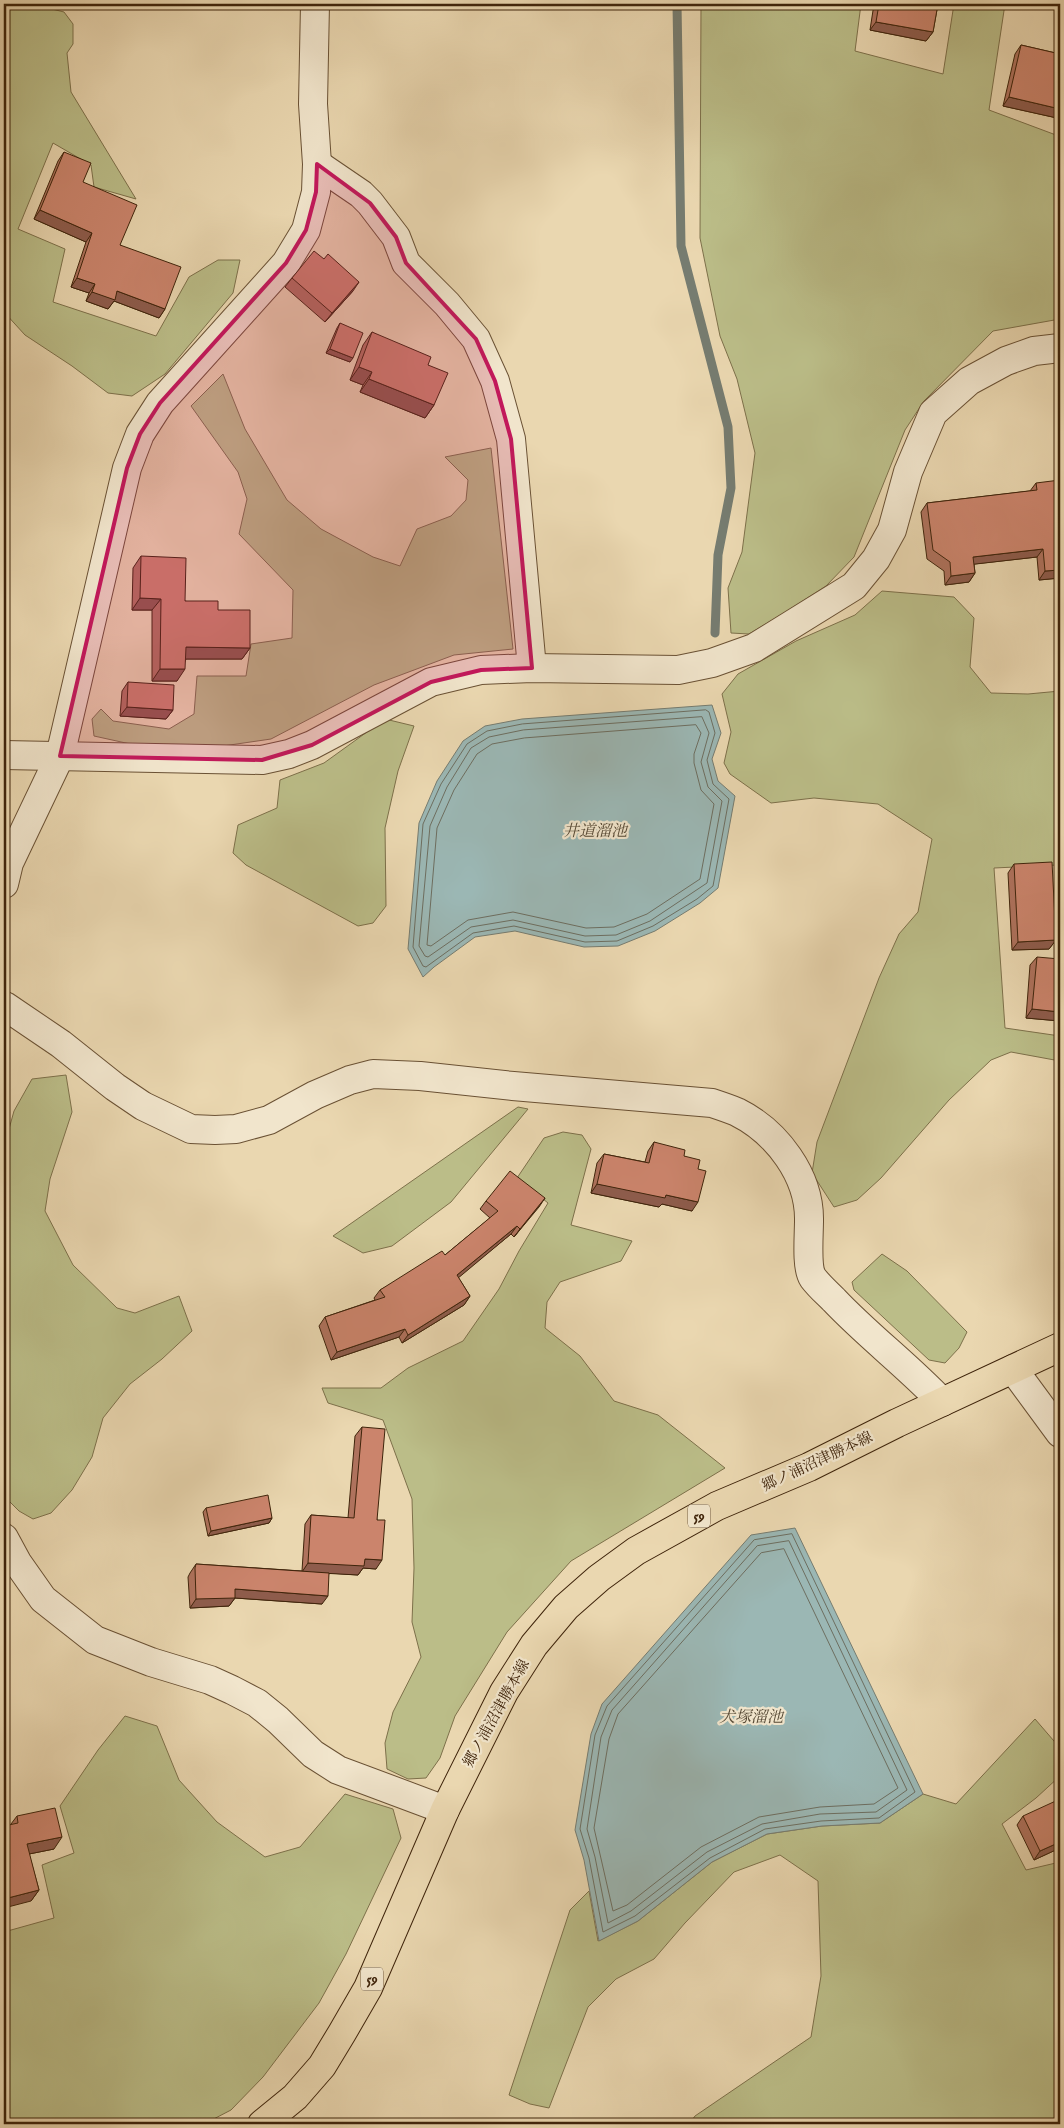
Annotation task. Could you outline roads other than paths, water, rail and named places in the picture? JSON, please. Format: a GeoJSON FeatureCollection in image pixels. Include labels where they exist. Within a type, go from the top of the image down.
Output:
{"type":"FeatureCollection","features":[{"type":"Feature","properties":{"kind":"main road","name":"郷ノ浦沼津勝本線"},"geometry":{"type":"LineString","coordinates":[[262,2124],[295,2097],[322,2066],[368,1988],[445,1810],[504,1692],[534,1645],[566,1607],[598,1578],[636,1551],[717,1506],[809,1467],[1060,1347]]}},
{"type":"Feature","properties":{"kind":"street"},"geometry":{"type":"LineString","coordinates":[[4,884],[9,863],[60,756],[127,468],[140,434],[160,403],[286,263],[306,230],[316,192],[317,164],[313,104],[315,4]]}},
{"type":"Feature","properties":{"kind":"street"},"geometry":{"type":"LineString","coordinates":[[317,164],[361,194],[370,203],[396,237],[406,263],[447,304],[476,340],[495,380],[511,439],[532,668]]}},
{"type":"Feature","properties":{"kind":"street"},"geometry":{"type":"LineString","coordinates":[[4,756],[262,760],[289,754],[312,745],[431,682],[481,670],[532,668],[678,670],[712,663],[754,648],[854,586],[876,559],[892,530],[908,472],[933,413],[969,381],[1006,361],[1034,351],[1060,348]]}},
{"type":"Feature","properties":{"kind":"street"},"geometry":{"type":"LineString","coordinates":[[4,1006],[61,1044],[115,1087],[143,1106],[191,1129],[236,1129],[269,1120],[315,1095],[350,1080],[373,1074],[420,1076],[712,1103],[737,1112],[757,1124],[775,1141],[791,1160],[801,1180],[809,1212],[809,1250],[812,1276],[848,1315],[920,1378],[942,1402]]}},
{"type":"Feature","properties":{"kind":"street"},"geometry":{"type":"LineString","coordinates":[[1012,1369],[1060,1433]]}},
{"type":"Feature","properties":{"kind":"street"},"geometry":{"type":"LineString","coordinates":[[4,1538],[17,1562],[43,1599],[95,1640],[126,1653],[210,1680],[232,1690],[257,1703],[278,1720],[312,1754],[338,1770],[445,1810]]}},
{"type":"Feature","properties":{"kind":"water","name":"井道溜池"},"geometry":{"type":"Polygon","coordinates":[[[712,705],[721,733],[712,759],[718,781],[735,796],[718,888],[700,903],[655,931],[618,946],[584,947],[515,931],[475,937],[423,977],[408,949],[419,823],[437,781],[463,741],[485,726],[522,719],[712,705]]]}},
{"type":"Feature","properties":{"kind":"water","name":"犬塚溜池"},"geometry":{"type":"Polygon","coordinates":[[[795,1528],[923,1794],[880,1823],[822,1826],[767,1834],[712,1862],[638,1921],[599,1941],[584,1860],[575,1830],[591,1734],[602,1704],[751,1535],[795,1528]]]}},
{"type":"Feature","properties":{"kind":"waterway"},"geometry":{"type":"LineString","coordinates":[[677,4],[681,246],[728,427],[731,488],[718,555],[715,633]]}}]}
